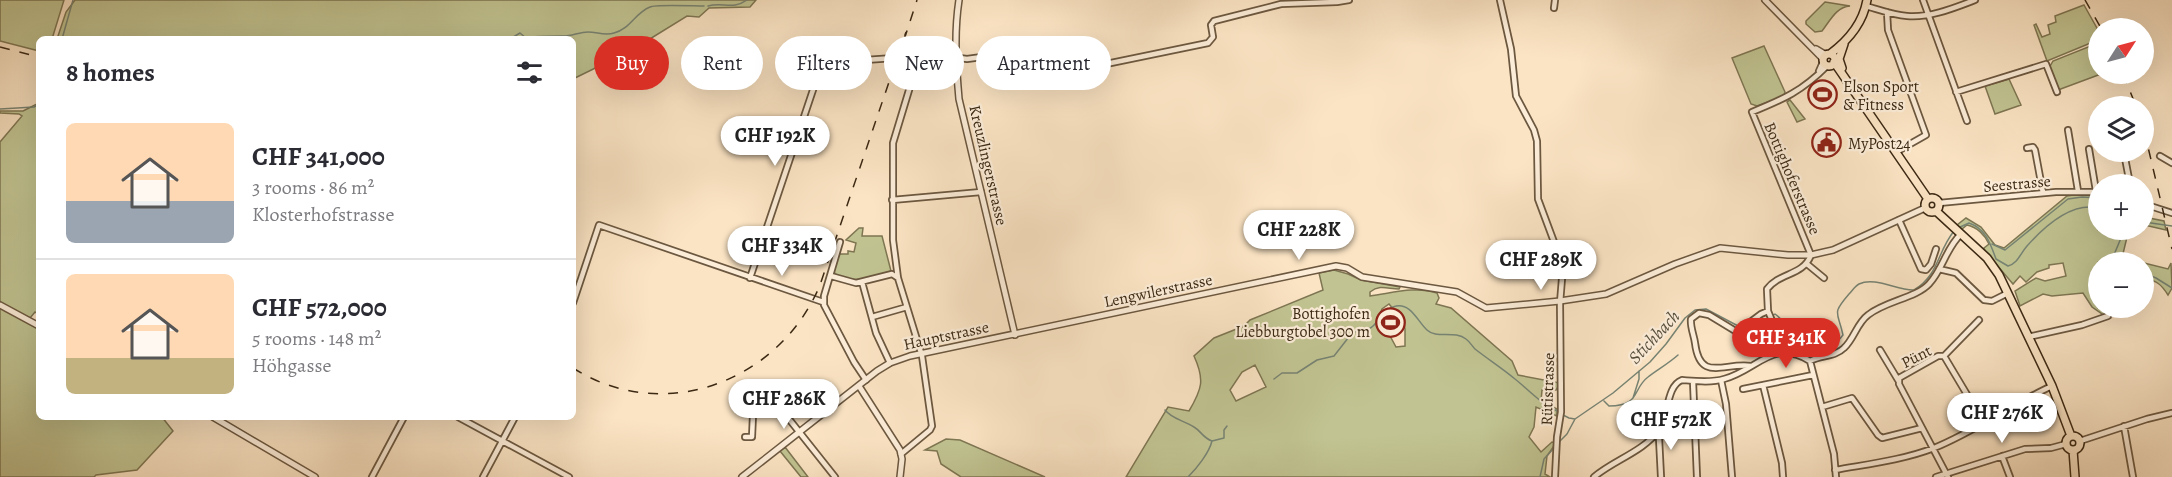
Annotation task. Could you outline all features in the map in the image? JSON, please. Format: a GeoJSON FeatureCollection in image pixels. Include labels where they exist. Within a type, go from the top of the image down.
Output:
{"type":"FeatureCollection","features":[{"type":"Feature","properties":{"kind":"main road"},"geometry":{"type":"LineString","coordinates":[[1867,3],[1859,24],[1829,60],[1847,80],[1928,199]]}},
{"type":"Feature","properties":{"kind":"main road"},"geometry":{"type":"LineString","coordinates":[[1842,45],[1839,59],[1847,80]]}},
{"type":"Feature","properties":{"kind":"main road"},"geometry":{"type":"LineString","coordinates":[[1928,199],[1933,198],[1937,207],[1999,275],[2052,386],[2071,436]]}},
{"type":"Feature","properties":{"kind":"main road"},"geometry":{"type":"LineString","coordinates":[[1928,199],[1925,208],[1929,212],[1937,207]]}},
{"type":"Feature","properties":{"kind":"main road"},"geometry":{"type":"LineString","coordinates":[[1979,251],[2015,310]]}},
{"type":"Feature","properties":{"kind":"main road"},"geometry":{"type":"LineString","coordinates":[[2071,436],[2075,436],[2080,441],[2079,447],[2073,450]]}},
{"type":"Feature","properties":{"kind":"main road"},"geometry":{"type":"LineString","coordinates":[[2071,436],[2067,438],[2066,444],[2073,450]]}},
{"type":"Feature","properties":{"kind":"main road"},"geometry":{"type":"LineString","coordinates":[[2073,450],[2075,477]]}},
{"type":"Feature","properties":{"kind":"street","name":"Kreuzlingerstrasse"},"geometry":{"type":"LineString","coordinates":[[955,36],[959,0]]}},
{"type":"Feature","properties":{"kind":"street"},"geometry":{"type":"LineString","coordinates":[[964,59],[1041,49],[1053,55],[1072,71],[1208,43],[1213,37],[1211,25],[1214,21],[1281,4],[1349,0]]}},
{"type":"Feature","properties":{"kind":"street","name":"Rütistrasse"},"geometry":{"type":"LineString","coordinates":[[1500,0],[1511,49],[1516,96],[1534,130],[1537,141],[1538,200],[1563,266],[1560,301],[1561,413],[1555,477]]}},
{"type":"Feature","properties":{"kind":"street"},"geometry":{"type":"LineString","coordinates":[[1554,8],[1555,0]]}},
{"type":"Feature","properties":{"kind":"street"},"geometry":{"type":"LineString","coordinates":[[1765,0],[1829,60]]}},
{"type":"Feature","properties":{"kind":"street"},"geometry":{"type":"LineString","coordinates":[[1923,0],[1967,121]]}},
{"type":"Feature","properties":{"kind":"street"},"geometry":{"type":"LineString","coordinates":[[1867,3],[1887,12],[1908,16],[1929,15],[1975,0]]}},
{"type":"Feature","properties":{"kind":"street"},"geometry":{"type":"LineString","coordinates":[[1887,12],[1888,30],[1926,135],[1896,152]]}},
{"type":"Feature","properties":{"kind":"street"},"geometry":{"type":"LineString","coordinates":[[750,278],[822,63],[884,59]]}},
{"type":"Feature","properties":{"kind":"street","name":"Bottighoferstrasse"},"geometry":{"type":"LineString","coordinates":[[1811,255],[1752,112],[1790,96],[1816,76],[1829,60]]}},
{"type":"Feature","properties":{"kind":"street"},"geometry":{"type":"LineString","coordinates":[[1956,92],[2046,64],[2057,92]]}},
{"type":"Feature","properties":{"kind":"street"},"geometry":{"type":"LineString","coordinates":[[901,454],[932,426],[921,354],[898,278],[893,252],[894,138],[909,90]]}},
{"type":"Feature","properties":{"kind":"street","name":"Kreuzlingerstrasse"},"geometry":{"type":"LineString","coordinates":[[959,90],[1015,335]]}},
{"type":"Feature","properties":{"kind":"street"},"geometry":{"type":"LineString","coordinates":[[2068,130],[2078,191]]}},
{"type":"Feature","properties":{"kind":"street"},"geometry":{"type":"LineString","coordinates":[[2027,148],[2032,147],[2035,150],[2043,193]]}},
{"type":"Feature","properties":{"kind":"street"},"geometry":{"type":"LineString","coordinates":[[2160,156],[2172,163]]}},
{"type":"Feature","properties":{"kind":"street"},"geometry":{"type":"LineString","coordinates":[[892,200],[981,192]]}},
{"type":"Feature","properties":{"kind":"street","name":"Seestrasse"},"geometry":{"type":"LineString","coordinates":[[1937,207],[2043,193],[2088,192]]}},
{"type":"Feature","properties":{"kind":"street"},"geometry":{"type":"LineString","coordinates":[[2154,207],[2172,213]]}},
{"type":"Feature","properties":{"kind":"street","name":"Lengwilerstrasse"},"geometry":{"type":"LineString","coordinates":[[1015,335],[1336,266],[1343,267],[1362,277],[1457,292],[1486,308],[1560,301],[1606,294],[1675,264],[1720,248],[1811,255],[1833,249],[1925,208]]}},
{"type":"Feature","properties":{"kind":"street"},"geometry":{"type":"LineString","coordinates":[[1899,220],[1921,269],[1926,270],[1929,267],[1936,249]]}},
{"type":"Feature","properties":{"kind":"street"},"geometry":{"type":"LineString","coordinates":[[576,294],[599,225],[823,302]]}},
{"type":"Feature","properties":{"kind":"street"},"geometry":{"type":"LineString","coordinates":[[1594,477],[1643,446],[1656,433],[1667,412],[1673,386],[1679,381],[1722,380],[1785,352],[1810,361],[1841,351],[1849,343],[1866,316],[1893,301],[1923,289],[1940,269],[1958,231]]}},
{"type":"Feature","properties":{"kind":"street"},"geometry":{"type":"LineString","coordinates":[[840,242],[823,302],[849,355],[866,380]]}},
{"type":"Feature","properties":{"kind":"street"},"geometry":{"type":"LineString","coordinates":[[1785,352],[1770,315],[1767,291],[1770,285],[1807,264],[1811,255]]}},
{"type":"Feature","properties":{"kind":"street"},"geometry":{"type":"LineString","coordinates":[[1807,264],[1824,278]]}},
{"type":"Feature","properties":{"kind":"street"},"geometry":{"type":"LineString","coordinates":[[1940,269],[1956,273],[1984,300],[1992,301],[2006,294]]}},
{"type":"Feature","properties":{"kind":"street"},"geometry":{"type":"LineString","coordinates":[[831,276],[847,281],[862,282],[889,274],[894,274],[898,278]]}},
{"type":"Feature","properties":{"kind":"street"},"geometry":{"type":"LineString","coordinates":[[862,282],[876,333],[890,363]]}},
{"type":"Feature","properties":{"kind":"street"},"geometry":{"type":"LineString","coordinates":[[0,305],[36,324]]}},
{"type":"Feature","properties":{"kind":"street"},"geometry":{"type":"LineString","coordinates":[[872,317],[907,307]]}},
{"type":"Feature","properties":{"kind":"street"},"geometry":{"type":"LineString","coordinates":[[1750,366],[1712,368],[1705,366],[1697,357],[1691,319],[1694,315],[1703,313],[1726,324],[1735,332],[1744,329],[1761,314],[1770,315]]}},
{"type":"Feature","properties":{"kind":"street"},"geometry":{"type":"LineString","coordinates":[[2028,337],[2082,326],[2103,318]]}},
{"type":"Feature","properties":{"kind":"street"},"geometry":{"type":"LineString","coordinates":[[1944,356],[1978,320]]}},
{"type":"Feature","properties":{"kind":"street","name":"Hauptstrasse"},"geometry":{"type":"LineString","coordinates":[[742,477],[890,363],[921,354],[1015,335]]}},
{"type":"Feature","properties":{"kind":"street"},"geometry":{"type":"LineString","coordinates":[[1880,350],[1898,380]]}},
{"type":"Feature","properties":{"kind":"street","name":"Pünt"},"geometry":{"type":"LineString","coordinates":[[1947,475],[1898,380],[1901,376],[1938,356],[1944,356],[1984,423]]}},
{"type":"Feature","properties":{"kind":"street"},"geometry":{"type":"LineString","coordinates":[[1810,361],[1834,454],[1836,477]]}},
{"type":"Feature","properties":{"kind":"street"},"geometry":{"type":"LineString","coordinates":[[1743,389],[1813,375]]}},
{"type":"Feature","properties":{"kind":"street"},"geometry":{"type":"LineString","coordinates":[[1722,380],[1732,477]]}},
{"type":"Feature","properties":{"kind":"street"},"geometry":{"type":"LineString","coordinates":[[1693,381],[1697,477]]}},
{"type":"Feature","properties":{"kind":"street"},"geometry":{"type":"LineString","coordinates":[[1763,385],[1782,463],[1783,477]]}},
{"type":"Feature","properties":{"kind":"street"},"geometry":{"type":"LineString","coordinates":[[859,386],[901,454],[899,476]]}},
{"type":"Feature","properties":{"kind":"street"},"geometry":{"type":"LineString","coordinates":[[1835,470],[1898,458],[1934,448],[2052,386]]}},
{"type":"Feature","properties":{"kind":"street"},"geometry":{"type":"LineString","coordinates":[[1822,407],[1852,398],[1882,438],[1922,428]]}},
{"type":"Feature","properties":{"kind":"street"},"geometry":{"type":"LineString","coordinates":[[745,437],[755,437],[753,416],[758,411],[775,407],[780,410],[835,477]]}},
{"type":"Feature","properties":{"kind":"street"},"geometry":{"type":"LineString","coordinates":[[2080,441],[2172,413]]}},
{"type":"Feature","properties":{"kind":"street"},"geometry":{"type":"LineString","coordinates":[[218,420],[315,477]]}},
{"type":"Feature","properties":{"kind":"street"},"geometry":{"type":"LineString","coordinates":[[372,477],[402,420]]}},
{"type":"Feature","properties":{"kind":"street"},"geometry":{"type":"LineString","coordinates":[[464,420],[568,477]]}},
{"type":"Feature","properties":{"kind":"street"},"geometry":{"type":"LineString","coordinates":[[483,477],[513,420]]}},
{"type":"Feature","properties":{"kind":"street"},"geometry":{"type":"LineString","coordinates":[[2124,426],[2133,477]]}},
{"type":"Feature","properties":{"kind":"street"},"geometry":{"type":"LineString","coordinates":[[1656,433],[1659,438],[1661,477]]}},
{"type":"Feature","properties":{"kind":"street"},"geometry":{"type":"LineString","coordinates":[[1936,477],[2028,448],[2048,448],[2066,444]]}},
{"type":"Feature","properties":{"kind":"street"},"geometry":{"type":"LineString","coordinates":[[2002,456],[2010,477]]}},
{"type":"Feature","properties":{"kind":"green space"},"geometry":{"type":"Polygon","coordinates":[[[0,0],[64,0],[53,36],[36,36],[36,50],[0,41],[0,0]]]}},
{"type":"Feature","properties":{"kind":"green space"},"geometry":{"type":"Polygon","coordinates":[[[75,0],[756,0],[750,7],[709,8],[699,17],[687,16],[655,36],[594,36],[594,69],[576,78],[576,36],[58,36],[66,12],[75,0]]]}},
{"type":"Feature","properties":{"kind":"green space"},"geometry":{"type":"Polygon","coordinates":[[[1825,2],[1850,6],[1837,12],[1822,31],[1815,32],[1806,24],[1806,21],[1825,2]]]}},
{"type":"Feature","properties":{"kind":"green space"},"geometry":{"type":"Polygon","coordinates":[[[2084,5],[2091,18],[2088,18],[2088,44],[2047,61],[2034,25],[2036,24],[2042,37],[2050,34],[2048,25],[2056,22],[2055,16],[2084,5]]]}},
{"type":"Feature","properties":{"kind":"green space"},"geometry":{"type":"Polygon","coordinates":[[[1764,46],[1785,92],[1784,96],[1757,106],[1751,104],[1732,58],[1764,46]]]}},
{"type":"Feature","properties":{"kind":"green space"},"geometry":{"type":"Polygon","coordinates":[[[2088,47],[2088,79],[2058,90],[2049,68],[2053,61],[2088,47]]]}},
{"type":"Feature","properties":{"kind":"green space"},"geometry":{"type":"Polygon","coordinates":[[[2009,79],[2021,105],[1995,114],[1985,86],[2009,79]]]}},
{"type":"Feature","properties":{"kind":"green space"},"geometry":{"type":"Polygon","coordinates":[[[1790,100],[1805,119],[1797,122],[1787,102],[1790,100]]]}},
{"type":"Feature","properties":{"kind":"green space"},"geometry":{"type":"Polygon","coordinates":[[[36,104],[36,313],[30,318],[36,321],[36,420],[164,420],[173,431],[137,470],[94,477],[0,477],[0,142],[22,116],[0,113],[0,111],[23,111],[36,104]]]}},
{"type":"Feature","properties":{"kind":"green space"},"geometry":{"type":"Polygon","coordinates":[[[2088,195],[2088,240],[2126,240],[2123,252],[2088,252],[2088,301],[2083,293],[2052,296],[2043,294],[2020,306],[2015,291],[2036,278],[2045,281],[2066,276],[2063,263],[2049,265],[2049,268],[2037,272],[2026,282],[2020,276],[2013,284],[1985,251],[1984,248],[1989,244],[1983,235],[1971,226],[1967,225],[1962,229],[1957,225],[1966,218],[1981,227],[1995,245],[2004,248],[2067,196],[2088,195]]]}},
{"type":"Feature","properties":{"kind":"green space"},"geometry":{"type":"Polygon","coordinates":[[[2154,219],[2164,221],[2166,230],[2154,227],[2154,219]]]}},
{"type":"Feature","properties":{"kind":"green space"},"geometry":{"type":"Polygon","coordinates":[[[859,228],[863,228],[862,236],[882,236],[891,271],[856,279],[835,274],[838,254],[854,252],[856,243],[846,240],[859,228]]]}},
{"type":"Feature","properties":{"kind":"green space"},"geometry":{"type":"Polygon","coordinates":[[[2171,263],[2172,288],[2168,295],[2154,281],[2154,266],[2168,269],[2171,263]]]}},
{"type":"Feature","properties":{"kind":"green space"},"geometry":{"type":"Polygon","coordinates":[[[1334,270],[1361,280],[1400,287],[1399,289],[1377,288],[1370,292],[1370,296],[1412,290],[1437,293],[1439,298],[1436,304],[1451,308],[1512,361],[1518,375],[1560,383],[1556,390],[1542,390],[1541,401],[1557,409],[1557,416],[1536,407],[1534,427],[1529,437],[1541,452],[1552,442],[1556,443],[1547,456],[1545,474],[1550,477],[1126,477],[1168,407],[1189,411],[1199,390],[1201,378],[1194,356],[1214,338],[1244,326],[1250,320],[1323,290],[1319,273],[1334,270]],[[1389,304],[1382,309],[1380,314],[1391,332],[1389,334],[1396,347],[1405,346],[1405,329],[1401,313],[1395,311],[1389,304]],[[1255,365],[1242,372],[1230,390],[1236,401],[1266,387],[1255,365]]]}},
{"type":"Feature","properties":{"kind":"green space"},"geometry":{"type":"Polygon","coordinates":[[[946,439],[960,440],[1045,477],[961,477],[941,464],[937,451],[925,450],[946,439]]]}},
{"type":"Feature","properties":{"kind":"green space"},"geometry":{"type":"Polygon","coordinates":[[[785,447],[808,477],[801,477],[780,451],[785,447]]]}},
{"type":"Feature","properties":{"kind":"waterway"},"geometry":{"type":"LineString","coordinates":[[63,36],[73,0]]}},
{"type":"Feature","properties":{"kind":"waterway"},"geometry":{"type":"LineString","coordinates":[[708,6],[737,5],[747,0]]}},
{"type":"Feature","properties":{"kind":"waterway"},"geometry":{"type":"LineString","coordinates":[[568,36],[588,32],[611,34],[620,31],[640,13],[653,6],[704,6]]}},
{"type":"Feature","properties":{"kind":"waterway"},"geometry":{"type":"LineString","coordinates":[[515,36],[520,33],[524,36]]}},
{"type":"Feature","properties":{"kind":"waterway"},"geometry":{"type":"LineString","coordinates":[[538,36],[568,36]]}},
{"type":"Feature","properties":{"kind":"waterway"},"geometry":{"type":"LineString","coordinates":[[0,109],[36,106]]}},
{"type":"Feature","properties":{"kind":"waterway"},"geometry":{"type":"LineString","coordinates":[[1992,244],[2005,250],[2068,199],[2088,197]]}},
{"type":"Feature","properties":{"kind":"waterway","name":"Stichbach"},"geometry":{"type":"LineString","coordinates":[[1958,228],[1969,223],[1980,229],[1987,237],[1996,259],[2008,266],[2017,260],[2027,246],[2050,224],[2068,212],[2088,207]]}},
{"type":"Feature","properties":{"kind":"waterway"},"geometry":{"type":"LineString","coordinates":[[2154,223],[2172,226]]}},
{"type":"Feature","properties":{"kind":"waterway","name":"Stichbach"},"geometry":{"type":"LineString","coordinates":[[1744,330],[1754,336],[1765,336],[1769,330],[1769,318],[1775,314],[1782,321],[1796,345],[1820,340],[1837,342],[1843,335],[1838,310],[1856,286],[1872,282],[1914,290],[1933,270],[1954,231]]}},
{"type":"Feature","properties":{"kind":"waterway","name":"Stichbach"},"geometry":{"type":"LineString","coordinates":[[2115,252],[2120,240]]}},
{"type":"Feature","properties":{"kind":"waterway","name":"Stichbach"},"geometry":{"type":"LineString","coordinates":[[2154,277],[2172,288]]}},
{"type":"Feature","properties":{"kind":"waterway"},"geometry":{"type":"LineString","coordinates":[[1274,379],[1282,373],[1297,373],[1317,360],[1334,356],[1352,333],[1371,328],[1388,309],[1401,306],[1410,310],[1431,333],[1462,336],[1541,401],[1559,412]]}},
{"type":"Feature","properties":{"kind":"waterway","name":"Stichbach"},"geometry":{"type":"LineString","coordinates":[[1558,443],[1567,434],[1575,419],[1613,393],[1650,362],[1685,318],[1695,310],[1706,309],[1740,327]]}},
{"type":"Feature","properties":{"kind":"waterway"},"geometry":{"type":"LineString","coordinates":[[1604,401],[1609,406],[1631,400],[1648,377],[1678,355]]}},
{"type":"Feature","properties":{"kind":"waterway"},"geometry":{"type":"LineString","coordinates":[[1633,398],[1639,371]]}},
{"type":"Feature","properties":{"kind":"waterway"},"geometry":{"type":"LineString","coordinates":[[1165,410],[1212,441]]}},
{"type":"Feature","properties":{"kind":"waterway"},"geometry":{"type":"LineString","coordinates":[[1563,415],[1575,419]]}},
{"type":"Feature","properties":{"kind":"waterway"},"geometry":{"type":"LineString","coordinates":[[1188,477],[1202,460],[1212,441],[1224,438],[1224,430],[1227,426]]}},
{"type":"Feature","properties":{"kind":"waterway","name":"Stichbach"},"geometry":{"type":"LineString","coordinates":[[1540,477],[1544,459],[1555,447]]}},
{"type":"Feature","properties":{"kind":"railway"},"geometry":{"type":"LineString","coordinates":[[905,36],[917,0]]}},
{"type":"Feature","properties":{"kind":"railway"},"geometry":{"type":"LineString","coordinates":[[2085,0],[2095,18]]}},
{"type":"Feature","properties":{"kind":"railway"},"geometry":{"type":"LineString","coordinates":[[576,369],[608,385],[644,393],[681,393],[716,384],[748,369],[777,347],[802,319],[820,285],[906,32]]}},
{"type":"Feature","properties":{"kind":"railway"},"geometry":{"type":"LineString","coordinates":[[0,47],[36,56]]}},
{"type":"Feature","properties":{"kind":"railway"},"geometry":{"type":"LineString","coordinates":[[2127,84],[2132,96]]}},
{"type":"Feature","properties":{"kind":"railway"},"geometry":{"type":"LineString","coordinates":[[2152,162],[2172,249]]}},
{"type":"Feature","properties":{"kind":"place","name":"Elson Sport & Fitness"},"geometry":{"type":"Point","coordinates":[1822,95]}},
{"type":"Feature","properties":{"kind":"place","name":"MyPost24"},"geometry":{"type":"Point","coordinates":[1827,143]}},
{"type":"Feature","properties":{"kind":"place","name":"Bottighofen Liebburgtobel 300 m"},"geometry":{"type":"Point","coordinates":[1391,322]}}]}
